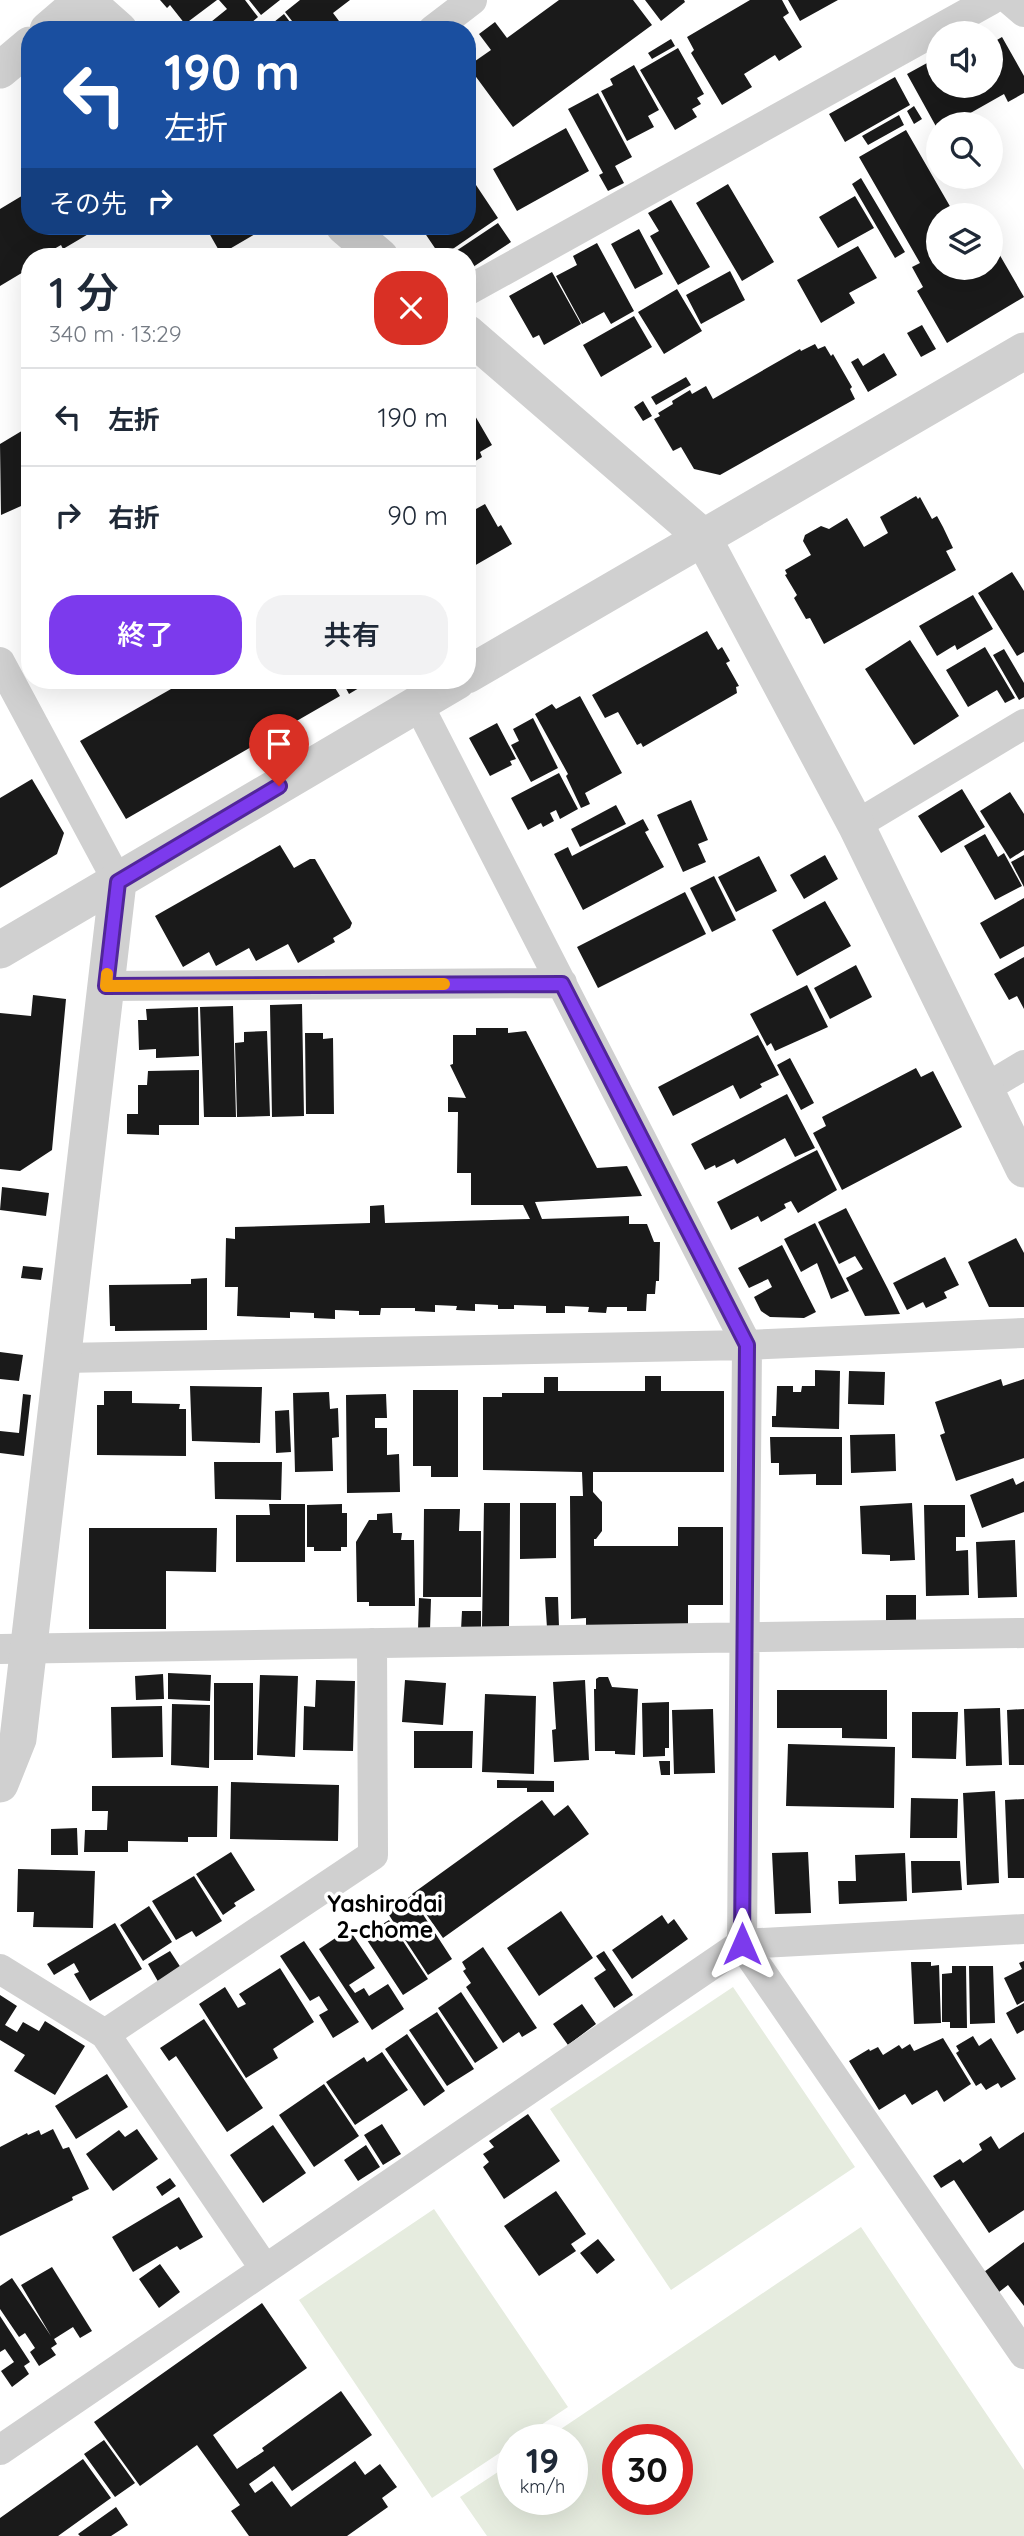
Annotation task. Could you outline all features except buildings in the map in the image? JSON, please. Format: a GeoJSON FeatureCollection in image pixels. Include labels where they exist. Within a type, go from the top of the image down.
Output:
{"type":"FeatureCollection","features":[{"type":"Feature","properties":{"kind":"street"},"geometry":{"type":"LineString","coordinates":[[59,21],[84,0],[108,21]]}},
{"type":"Feature","properties":{"kind":"street"},"geometry":{"type":"LineString","coordinates":[[445,21],[472,0]]}},
{"type":"Feature","properties":{"kind":"street"},"geometry":{"type":"LineString","coordinates":[[476,287],[991,0]]}},
{"type":"Feature","properties":{"kind":"street"},"geometry":{"type":"LineString","coordinates":[[1010,0],[1024,12]]}},
{"type":"Feature","properties":{"kind":"street"},"geometry":{"type":"LineString","coordinates":[[0,70],[21,52]]}},
{"type":"Feature","properties":{"kind":"street"},"geometry":{"type":"LineString","coordinates":[[355,235],[370,248]]}},
{"type":"Feature","properties":{"kind":"street"},"geometry":{"type":"LineString","coordinates":[[476,341],[702,536],[856,825],[1024,1169]]}},
{"type":"Feature","properties":{"kind":"street"},"geometry":{"type":"LineString","coordinates":[[476,670],[1024,351]]}},
{"type":"Feature","properties":{"kind":"street"},"geometry":{"type":"LineString","coordinates":[[0,662],[118,882],[62,1358],[14,1649],[18,1739],[0,1784]]}},
{"type":"Feature","properties":{"kind":"street"},"geometry":{"type":"LineString","coordinates":[[0,950],[443,689]]}},
{"type":"Feature","properties":{"kind":"street"},"geometry":{"type":"LineString","coordinates":[[418,704],[747,1345],[742,1944],[1024,2354]]}},
{"type":"Feature","properties":{"kind":"street"},"geometry":{"type":"LineString","coordinates":[[856,825],[1024,724]]}},
{"type":"Feature","properties":{"kind":"street"},"geometry":{"type":"LineString","coordinates":[[106,986],[562,984]]}},
{"type":"Feature","properties":{"kind":"street"},"geometry":{"type":"LineString","coordinates":[[985,1088],[1024,1065]]}},
{"type":"Feature","properties":{"kind":"street"},"geometry":{"type":"LineString","coordinates":[[62,1358],[747,1345],[1024,1333]]}},
{"type":"Feature","properties":{"kind":"street"},"geometry":{"type":"LineString","coordinates":[[14,1649],[1024,1633]]}},
{"type":"Feature","properties":{"kind":"street"},"geometry":{"type":"LineString","coordinates":[[105,2034],[373,1855],[372,1643]]}},
{"type":"Feature","properties":{"kind":"street"},"geometry":{"type":"LineString","coordinates":[[0,2450],[742,1944],[1024,1929]]}},
{"type":"Feature","properties":{"kind":"street"},"geometry":{"type":"LineString","coordinates":[[0,1969],[105,2034],[265,2269]]}},
{"type":"Feature","properties":{"kind":"shaded area"},"geometry":{"type":"Polygon","coordinates":[[[733,1987],[855,2167],[671,2290],[550,2109],[733,1987]]]}},
{"type":"Feature","properties":{"kind":"shaded area"},"geometry":{"type":"Polygon","coordinates":[[[434,2209],[568,2407],[542,2424],[497,2424],[497,2455],[432,2498],[299,2300],[434,2209]]]}},
{"type":"Feature","properties":{"kind":"shaded area"},"geometry":{"type":"Polygon","coordinates":[[[861,2227],[1024,2470],[1024,2536],[487,2536],[460,2497],[497,2473],[497,2515],[588,2515],[588,2424],[568,2424],[861,2227]]]}},
{"type":"Feature","properties":{"kind":"slow traffic"},"geometry":{"type":"LineString","coordinates":[[107,974],[106,986],[444,984]]}},
{"type":"Feature","properties":{"kind":"district","name":"Yashirodai 2-chome"},"geometry":{"type":"Point","coordinates":[385,1917]}},
{"type":"Feature","properties":{"kind":"route"},"geometry":{"type":"LineString","coordinates":[[279,786],[118,882],[106,986],[562,984],[747,1345],[742,1944]]}}]}
